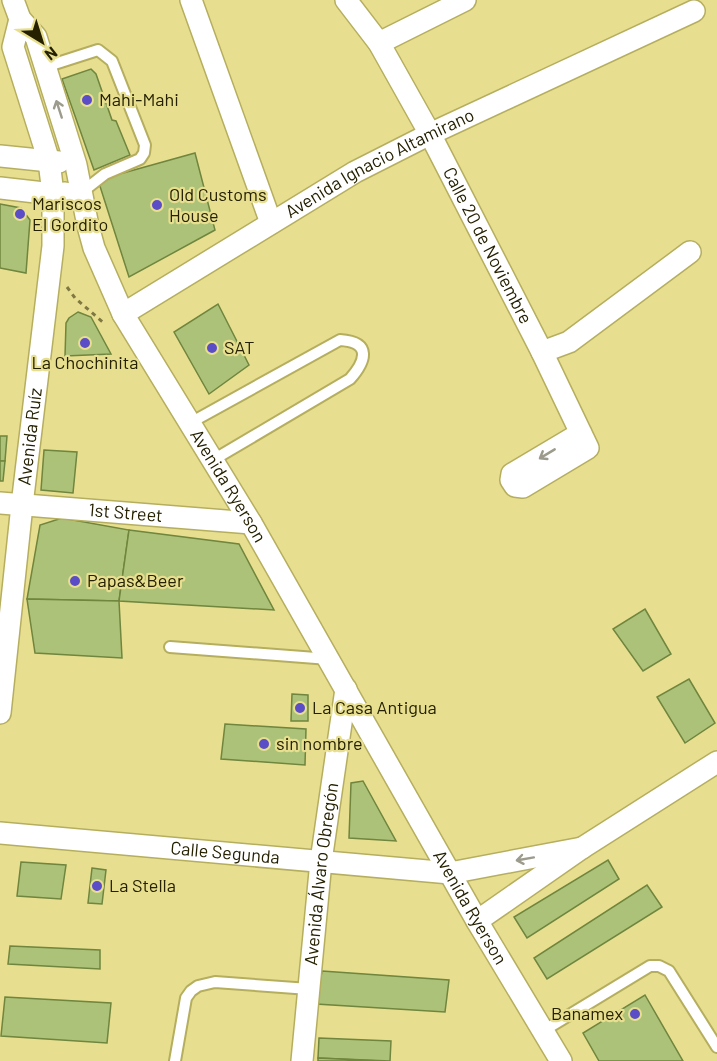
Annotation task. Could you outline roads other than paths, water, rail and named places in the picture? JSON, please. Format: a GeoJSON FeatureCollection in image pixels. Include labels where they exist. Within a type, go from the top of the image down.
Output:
{"type":"FeatureCollection","features":[{"type":"Feature","properties":{"kind":"street"},"geometry":{"type":"LineString","coordinates":[[190,0],[271,223]]}},
{"type":"Feature","properties":{"kind":"street","name":"Calle 20 de Noviembre"},"geometry":{"type":"LineString","coordinates":[[346,0],[379,43],[430,135],[542,352],[581,433]]}},
{"type":"Feature","properties":{"kind":"street"},"geometry":{"type":"LineString","coordinates":[[379,43],[465,0]]}},
{"type":"Feature","properties":{"kind":"street","name":"Avenida Ryerson"},"geometry":{"type":"LineString","coordinates":[[16,10],[36,37],[76,165],[94,248],[117,322],[190,423],[251,523],[477,921],[561,1061]]}},
{"type":"Feature","properties":{"kind":"street","name":"Avenida Ryerson"},"geometry":{"type":"LineString","coordinates":[[16,10],[13,47],[49,161]]}},
{"type":"Feature","properties":{"kind":"street","name":"Avenida Ignacio Altamirano"},"geometry":{"type":"LineString","coordinates":[[117,322],[355,172],[694,11]]}},
{"type":"Feature","properties":{"kind":"street"},"geometry":{"type":"LineString","coordinates":[[0,156],[76,165]]}},
{"type":"Feature","properties":{"kind":"street","name":"Avenida Ruíz"},"geometry":{"type":"LineString","coordinates":[[0,713],[53,246],[53,194],[49,161]]}},
{"type":"Feature","properties":{"kind":"street"},"geometry":{"type":"LineString","coordinates":[[0,188],[53,194],[82,192]]}},
{"type":"Feature","properties":{"kind":"street"},"geometry":{"type":"LineString","coordinates":[[542,352],[569,342],[690,252]]}},
{"type":"Feature","properties":{"kind":"street","name":"1st Street"},"geometry":{"type":"LineString","coordinates":[[0,503],[251,523]]}},
{"type":"Feature","properties":{"kind":"street","name":"Avenida Álvaro Obregón"},"geometry":{"type":"LineString","coordinates":[[302,1061],[321,861],[346,689]]}},
{"type":"Feature","properties":{"kind":"street"},"geometry":{"type":"LineString","coordinates":[[477,921],[582,848],[717,762]]}},
{"type":"Feature","properties":{"kind":"street","name":"Calle Segunda"},"geometry":{"type":"LineString","coordinates":[[0,833],[450,873],[582,848]]}},
{"type":"Feature","properties":{"kind":"lane"},"geometry":{"type":"LineString","coordinates":[[45,67],[98,50],[105,55],[112,61],[145,145],[140,159],[105,174],[82,192]]}},
{"type":"Feature","properties":{"kind":"lane"},"geometry":{"type":"LineString","coordinates":[[190,423],[340,339],[350,340],[362,351],[364,359],[360,368],[350,379],[213,460]]}},
{"type":"Feature","properties":{"kind":"lane"},"geometry":{"type":"LineString","coordinates":[[170,647],[329,659]]}},
{"type":"Feature","properties":{"kind":"lane"},"geometry":{"type":"LineString","coordinates":[[543,1031],[650,966],[659,966],[669,971],[717,1047]]}},
{"type":"Feature","properties":{"kind":"lane"},"geometry":{"type":"LineString","coordinates":[[175,1061],[186,998],[198,987],[214,982],[309,989]]}},
{"type":"Feature","properties":{"kind":"place","name":"Mahi-Mahi"},"geometry":{"type":"Point","coordinates":[87,100]}},
{"type":"Feature","properties":{"kind":"place","name":"Old Customs House"},"geometry":{"type":"Point","coordinates":[157,205]}},
{"type":"Feature","properties":{"kind":"place","name":"Mariscos El Gordito"},"geometry":{"type":"Point","coordinates":[20,214]}},
{"type":"Feature","properties":{"kind":"place","name":"La Chochinita"},"geometry":{"type":"Point","coordinates":[85,343]}},
{"type":"Feature","properties":{"kind":"place","name":"SAT"},"geometry":{"type":"Point","coordinates":[212,348]}},
{"type":"Feature","properties":{"kind":"place","name":"Papas&Beer"},"geometry":{"type":"Point","coordinates":[75,581]}},
{"type":"Feature","properties":{"kind":"place","name":"La Casa Antigua"},"geometry":{"type":"Point","coordinates":[300,708]}},
{"type":"Feature","properties":{"kind":"place","name":"sin nombre"},"geometry":{"type":"Point","coordinates":[264,744]}},
{"type":"Feature","properties":{"kind":"place","name":"La Stella"},"geometry":{"type":"Point","coordinates":[97,886]}},
{"type":"Feature","properties":{"kind":"place","name":"Banamex"},"geometry":{"type":"Point","coordinates":[635,1014]}}]}
